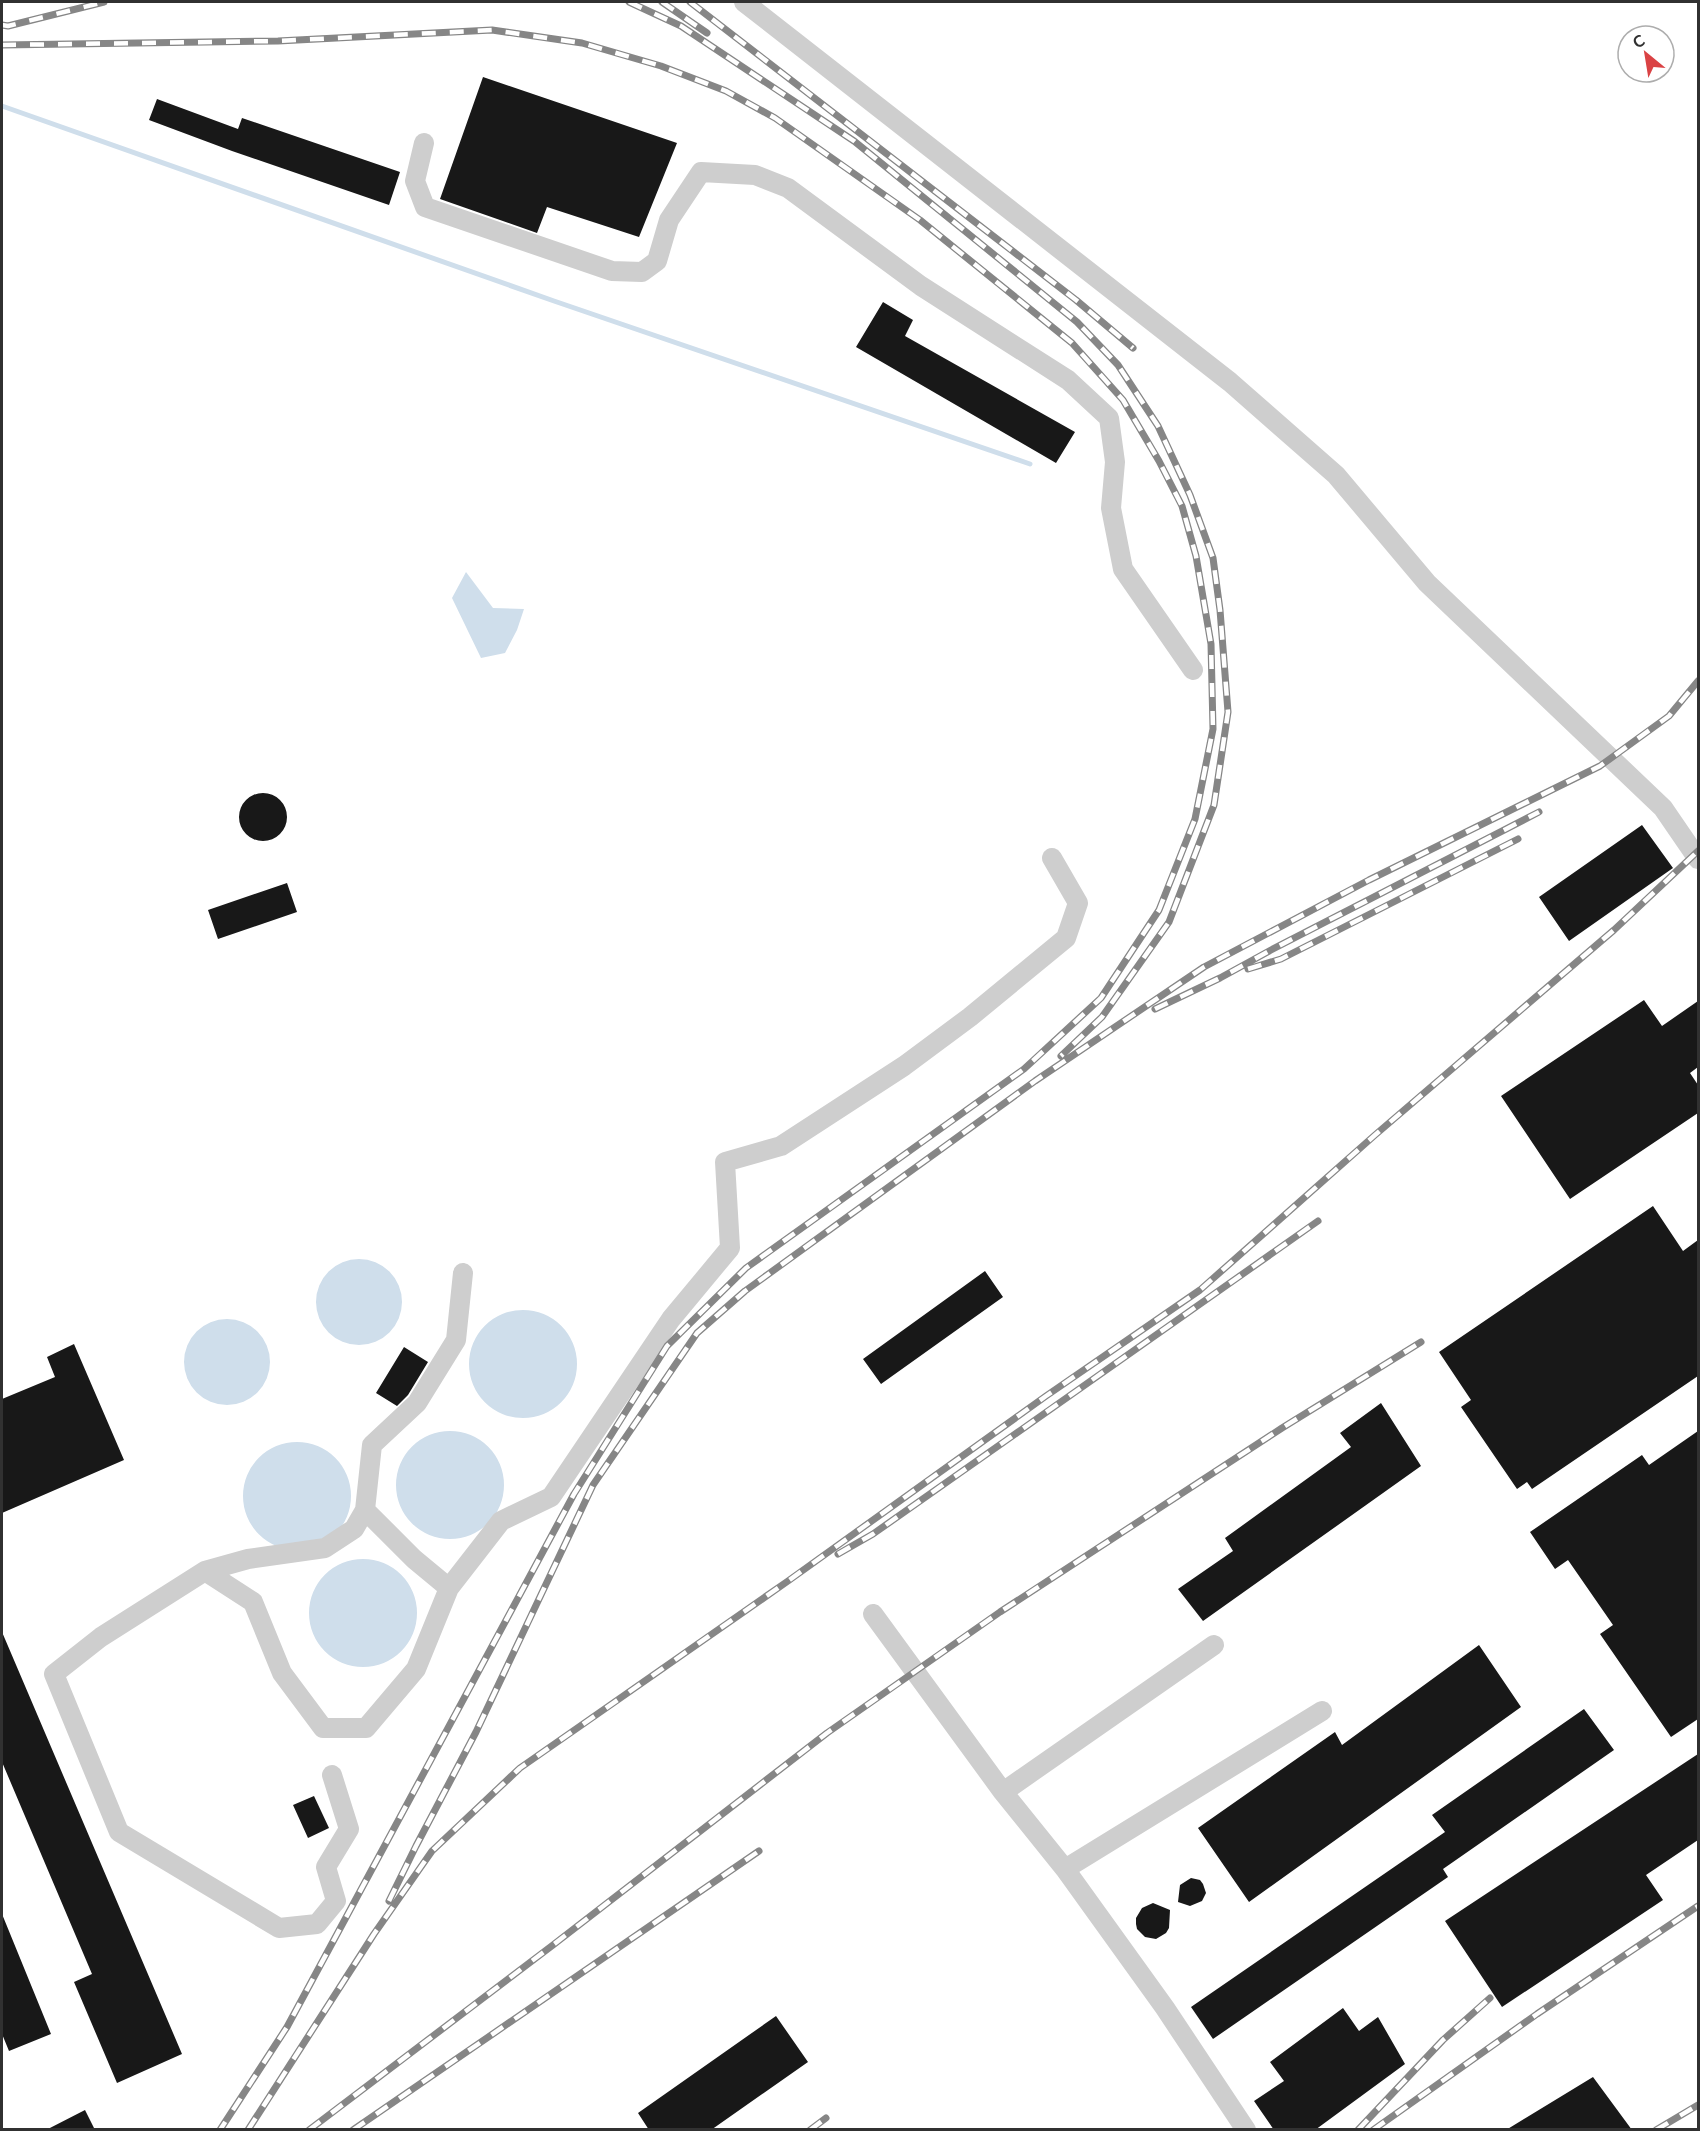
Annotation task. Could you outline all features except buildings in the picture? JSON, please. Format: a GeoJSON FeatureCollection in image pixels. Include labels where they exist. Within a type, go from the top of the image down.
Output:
{"type":"FeatureCollection","features":[{"type":"Feature","properties":{"kind":"lane"},"geometry":{"type":"LineString","coordinates":[[744,2],[1230,382],[1336,475],[1427,583],[1663,808],[1698,859]]}},
{"type":"Feature","properties":{"kind":"lane"},"geometry":{"type":"LineString","coordinates":[[424,143],[415,181],[425,207],[612,272],[642,272],[657,261],[669,220],[701,172],[755,175],[788,188],[921,286],[1068,380],[1109,417],[1115,462],[1111,508],[1123,569],[1192,670]]}},
{"type":"Feature","properties":{"kind":"lane"},"geometry":{"type":"LineString","coordinates":[[205,1571],[253,1602],[282,1673],[323,1728],[366,1728],[416,1669],[449,1588],[501,1521],[551,1497],[671,1319],[730,1248],[724,1162],[782,1146],[903,1066],[970,1017],[1066,938],[1078,903],[1052,858]]}},
{"type":"Feature","properties":{"kind":"lane"},"geometry":{"type":"LineString","coordinates":[[332,1774],[349,1829],[326,1867],[336,1901],[317,1924],[279,1928],[119,1832],[54,1674],[100,1637],[205,1571],[248,1559],[325,1548],[354,1529],[365,1510],[372,1445],[417,1403],[456,1340],[463,1273]]}},
{"type":"Feature","properties":{"kind":"lane"},"geometry":{"type":"LineString","coordinates":[[365,1510],[414,1559],[449,1588]]}},
{"type":"Feature","properties":{"kind":"lane"},"geometry":{"type":"LineString","coordinates":[[873,1614],[1003,1792],[1065,1869],[1165,2008],[1246,2130]]}},
{"type":"Feature","properties":{"kind":"lane"},"geometry":{"type":"LineString","coordinates":[[1003,1792],[1214,1645]]}},
{"type":"Feature","properties":{"kind":"lane"},"geometry":{"type":"LineString","coordinates":[[1065,1869],[1322,1711]]}},
{"type":"Feature","properties":{"kind":"water"},"geometry":{"type":"Polygon","coordinates":[[[466,572],[493,608],[524,609],[517,630],[505,653],[481,658],[452,598],[466,572]]]}},
{"type":"Feature","properties":{"kind":"water"},"geometry":{"type":"Polygon","coordinates":[[[359,1259],[383,1266],[395,1278],[402,1302],[395,1326],[383,1338],[359,1345],[335,1338],[323,1326],[316,1302],[323,1278],[335,1266],[359,1259]]]}},
{"type":"Feature","properties":{"kind":"water"},"geometry":{"type":"Polygon","coordinates":[[[523,1310],[544,1314],[561,1326],[573,1343],[577,1364],[573,1385],[561,1402],[544,1414],[523,1418],[502,1414],[485,1402],[473,1385],[469,1364],[473,1343],[485,1326],[502,1314],[523,1310]]]}},
{"type":"Feature","properties":{"kind":"water"},"geometry":{"type":"Polygon","coordinates":[[[227,1319],[251,1326],[263,1338],[270,1362],[263,1386],[251,1398],[227,1405],[203,1398],[191,1386],[184,1362],[191,1338],[203,1326],[227,1319]]]}},
{"type":"Feature","properties":{"kind":"water"},"geometry":{"type":"Polygon","coordinates":[[[450,1431],[471,1435],[488,1447],[500,1464],[504,1485],[500,1506],[488,1523],[471,1535],[450,1539],[429,1535],[412,1523],[400,1506],[396,1485],[400,1464],[412,1447],[429,1435],[450,1431]]]}},
{"type":"Feature","properties":{"kind":"water"},"geometry":{"type":"Polygon","coordinates":[[[297,1442],[318,1446],[335,1458],[347,1475],[351,1496],[347,1517],[335,1534],[318,1546],[297,1550],[276,1546],[259,1534],[247,1517],[243,1496],[247,1475],[259,1458],[276,1446],[297,1442]]]}},
{"type":"Feature","properties":{"kind":"water"},"geometry":{"type":"Polygon","coordinates":[[[363,1559],[384,1563],[401,1575],[413,1592],[417,1613],[413,1634],[401,1651],[384,1663],[363,1667],[342,1663],[325,1651],[313,1634],[309,1613],[313,1592],[325,1575],[342,1563],[363,1559]]]}},
{"type":"Feature","properties":{"kind":"waterway"},"geometry":{"type":"LineString","coordinates":[[2,106],[554,301],[1030,464]]}},
{"type":"Feature","properties":{"kind":"railway"},"geometry":{"type":"LineString","coordinates":[[2,25],[8,26],[104,2]]}},
{"type":"Feature","properties":{"kind":"railway"},"geometry":{"type":"LineString","coordinates":[[629,2],[681,26],[854,141],[1077,322],[1118,365],[1158,426],[1190,495],[1213,558],[1220,610],[1228,712],[1214,805],[1169,922],[1102,1017],[1061,1056]]}},
{"type":"Feature","properties":{"kind":"railway"},"geometry":{"type":"LineString","coordinates":[[662,2],[707,33]]}},
{"type":"Feature","properties":{"kind":"railway"},"geometry":{"type":"LineString","coordinates":[[690,2],[1076,300],[1133,348]]}},
{"type":"Feature","properties":{"kind":"railway"},"geometry":{"type":"LineString","coordinates":[[2,45],[278,41],[492,30],[582,43],[661,66],[726,91],[775,118],[920,220],[1072,343],[1123,400],[1182,506],[1196,556],[1211,644],[1213,729],[1195,819],[1159,910],[1101,998],[1024,1069],[746,1268],[667,1346],[574,1494],[287,2027],[220,2130]]}},
{"type":"Feature","properties":{"kind":"railway"},"geometry":{"type":"LineString","coordinates":[[389,1901],[476,1732],[593,1485],[697,1333],[745,1291],[1035,1081],[1204,967],[1369,880],[1600,766],[1669,716],[1698,681]]}},
{"type":"Feature","properties":{"kind":"railway"},"geometry":{"type":"LineString","coordinates":[[1155,1009],[1220,978],[1539,812]]}},
{"type":"Feature","properties":{"kind":"railway"},"geometry":{"type":"LineString","coordinates":[[1248,969],[1281,959],[1518,839]]}},
{"type":"Feature","properties":{"kind":"railway"},"geometry":{"type":"LineString","coordinates":[[248,2130],[374,1934],[432,1851],[520,1768],[788,1581],[1046,1396],[1200,1290],[1375,1135],[1614,930],[1698,851]]}},
{"type":"Feature","properties":{"kind":"railway"},"geometry":{"type":"LineString","coordinates":[[838,1554],[873,1534],[1318,1221]]}},
{"type":"Feature","properties":{"kind":"railway"},"geometry":{"type":"LineString","coordinates":[[309,2130],[827,1733],[1000,1612],[1282,1428],[1421,1342]]}},
{"type":"Feature","properties":{"kind":"railway"},"geometry":{"type":"LineString","coordinates":[[353,2130],[759,1851]]}},
{"type":"Feature","properties":{"kind":"railway"},"geometry":{"type":"LineString","coordinates":[[1373,2130],[1537,2014],[1698,1906]]}},
{"type":"Feature","properties":{"kind":"railway"},"geometry":{"type":"LineString","coordinates":[[1358,2130],[1443,2040],[1490,1998]]}},
{"type":"Feature","properties":{"kind":"railway"},"geometry":{"type":"LineString","coordinates":[[1656,2130],[1698,2105]]}},
{"type":"Feature","properties":{"kind":"railway"},"geometry":{"type":"LineString","coordinates":[[810,2130],[826,2118]]}}]}
